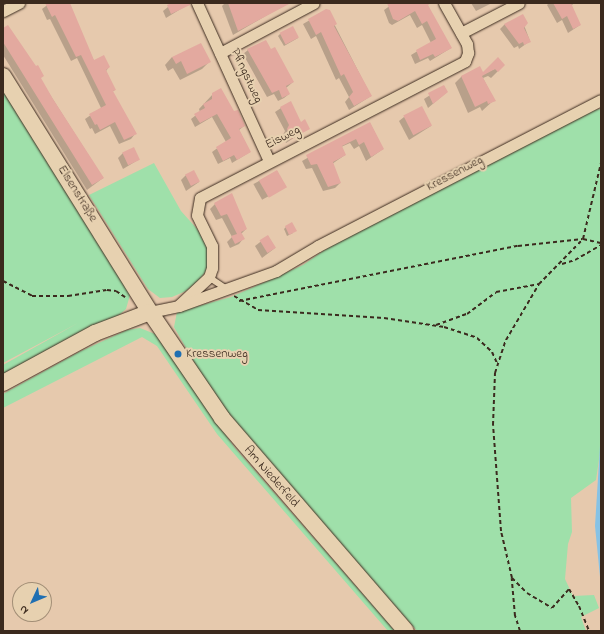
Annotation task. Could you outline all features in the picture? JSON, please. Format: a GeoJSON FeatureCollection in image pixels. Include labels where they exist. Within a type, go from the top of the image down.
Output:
{"type":"FeatureCollection","features":[{"type":"Feature","properties":{"kind":"street"},"geometry":{"type":"LineString","coordinates":[[3,11],[19,3]]}},
{"type":"Feature","properties":{"kind":"street","name":"Pfingstweg"},"geometry":{"type":"LineString","coordinates":[[197,3],[269,161]]}},
{"type":"Feature","properties":{"kind":"street"},"geometry":{"type":"LineString","coordinates":[[220,54],[314,3]]}},
{"type":"Feature","properties":{"kind":"street"},"geometry":{"type":"LineString","coordinates":[[444,3],[461,33],[519,3]]}},
{"type":"Feature","properties":{"kind":"street","name":"Eisweg"},"geometry":{"type":"LineString","coordinates":[[209,277],[214,258],[212,246],[197,215],[200,198],[465,61],[468,53],[467,44],[461,33]]}},
{"type":"Feature","properties":{"kind":"street","name":"Elsenstraße"},"geometry":{"type":"LineString","coordinates":[[3,76],[150,312]]}},
{"type":"Feature","properties":{"kind":"street","name":"Kressenweg"},"geometry":{"type":"LineString","coordinates":[[3,383],[95,333],[150,312],[179,306],[276,271],[318,246],[601,100]]}},
{"type":"Feature","properties":{"kind":"street"},"geometry":{"type":"LineString","coordinates":[[179,306],[209,277]]}},
{"type":"Feature","properties":{"kind":"street","name":"Am Niederfeld"},"geometry":{"type":"LineString","coordinates":[[150,312],[222,418],[247,450],[406,631]]}},
{"type":"Feature","properties":{"kind":"lane"},"geometry":{"type":"LineString","coordinates":[[209,277],[227,289]]}},
{"type":"Feature","properties":{"kind":"path"},"geometry":{"type":"LineString","coordinates":[[520,631],[515,616],[512,578],[502,531],[496,464],[493,425],[497,363],[517,318],[539,284],[561,264],[583,239],[601,163]]}},
{"type":"Feature","properties":{"kind":"path"},"geometry":{"type":"LineString","coordinates":[[239,301],[518,246],[583,239],[601,244]]}},
{"type":"Feature","properties":{"kind":"path"},"geometry":{"type":"LineString","coordinates":[[561,264],[575,260],[601,244]]}},
{"type":"Feature","properties":{"kind":"path"},"geometry":{"type":"LineString","coordinates":[[3,281],[32,296],[68,296],[107,290],[116,291],[127,299]]}},
{"type":"Feature","properties":{"kind":"path"},"geometry":{"type":"LineString","coordinates":[[435,326],[467,314],[496,292],[539,284]]}},
{"type":"Feature","properties":{"kind":"path"},"geometry":{"type":"LineString","coordinates":[[227,289],[239,301],[258,310],[384,318],[435,326],[477,338],[492,352],[497,363]]}},
{"type":"Feature","properties":{"kind":"path"},"geometry":{"type":"LineString","coordinates":[[512,578],[527,593],[552,608],[569,589],[579,606],[589,631]]}},
{"type":"Feature","properties":{"kind":"green space"},"geometry":{"type":"Polygon","coordinates":[[[3,89],[128,288],[130,295],[126,309],[119,315],[3,375],[3,365],[78,323],[3,363],[3,89]]]}},
{"type":"Feature","properties":{"kind":"green space"},"geometry":{"type":"Polygon","coordinates":[[[601,109],[601,446],[596,480],[571,498],[572,532],[568,544],[565,579],[573,596],[594,595],[599,608],[581,617],[586,631],[417,631],[233,421],[198,369],[174,327],[177,312],[231,297],[303,265],[336,242],[588,111],[601,109]]]}},
{"type":"Feature","properties":{"kind":"green space"},"geometry":{"type":"Polygon","coordinates":[[[154,163],[181,211],[198,230],[207,247],[209,260],[206,271],[199,280],[186,291],[172,297],[160,298],[148,289],[89,195],[154,163]]]}},
{"type":"Feature","properties":{"kind":"green space"},"geometry":{"type":"Polygon","coordinates":[[[140,328],[155,334],[235,448],[395,631],[388,631],[217,434],[157,346],[142,337],[3,408],[3,394],[79,352],[127,330],[140,328]]]}},
{"type":"Feature","properties":{"kind":"water"},"geometry":{"type":"Polygon","coordinates":[[[601,446],[601,587],[595,526],[601,446]]]}},
{"type":"Feature","properties":{"kind":"building"},"geometry":{"type":"Polygon","coordinates":[[[45,3],[70,3],[94,60],[104,55],[110,67],[106,70],[116,90],[113,91],[137,134],[124,140],[115,122],[100,130],[97,124],[95,125],[89,114],[106,105],[81,55],[76,57],[55,15],[52,17],[45,3]]]}},
{"type":"Feature","properties":{"kind":"building"},"geometry":{"type":"Polygon","coordinates":[[[171,3],[190,3],[190,5],[171,14],[167,5],[171,3]]]}},
{"type":"Feature","properties":{"kind":"building"},"geometry":{"type":"Polygon","coordinates":[[[228,3],[291,3],[238,31],[228,3]]]}},
{"type":"Feature","properties":{"kind":"building"},"geometry":{"type":"Polygon","coordinates":[[[387,3],[431,3],[428,5],[452,48],[435,57],[433,54],[420,60],[416,50],[436,39],[427,21],[422,24],[415,11],[398,21],[393,19],[387,3]]]}},
{"type":"Feature","properties":{"kind":"building"},"geometry":{"type":"Polygon","coordinates":[[[553,3],[571,3],[581,25],[573,29],[567,16],[562,19],[553,3]]]}},
{"type":"Feature","properties":{"kind":"building"},"geometry":{"type":"Polygon","coordinates":[[[326,9],[330,10],[337,24],[334,26],[372,96],[354,106],[349,97],[353,92],[344,74],[341,76],[321,32],[316,35],[308,19],[326,9]]]}},
{"type":"Feature","properties":{"kind":"building"},"geometry":{"type":"Polygon","coordinates":[[[523,14],[528,23],[524,28],[531,42],[524,45],[523,42],[519,44],[504,24],[523,14]]]}},
{"type":"Feature","properties":{"kind":"building"},"geometry":{"type":"Polygon","coordinates":[[[8,25],[36,66],[38,65],[44,76],[41,78],[53,99],[104,178],[92,185],[3,42],[3,28],[8,25]]]}},
{"type":"Feature","properties":{"kind":"building"},"geometry":{"type":"Polygon","coordinates":[[[293,26],[299,38],[286,44],[280,33],[293,26]]]}},
{"type":"Feature","properties":{"kind":"building"},"geometry":{"type":"Polygon","coordinates":[[[266,40],[271,49],[275,47],[294,82],[286,86],[290,94],[282,98],[279,90],[272,93],[247,49],[266,40]]]}},
{"type":"Feature","properties":{"kind":"building"},"geometry":{"type":"Polygon","coordinates":[[[201,43],[211,62],[187,74],[181,61],[176,64],[172,57],[201,43]]]}},
{"type":"Feature","properties":{"kind":"building"},"geometry":{"type":"Polygon","coordinates":[[[498,57],[505,65],[498,72],[495,69],[482,76],[496,101],[488,104],[487,101],[475,107],[461,76],[480,66],[483,72],[498,57]]]}},
{"type":"Feature","properties":{"kind":"building"},"geometry":{"type":"Polygon","coordinates":[[[444,85],[448,92],[433,104],[428,93],[444,85]]]}},
{"type":"Feature","properties":{"kind":"building"},"geometry":{"type":"Polygon","coordinates":[[[221,88],[234,111],[238,110],[245,126],[239,129],[251,152],[237,160],[234,155],[223,161],[216,147],[231,138],[217,114],[200,123],[194,114],[205,108],[203,104],[212,99],[212,93],[221,88]]]}},
{"type":"Feature","properties":{"kind":"building"},"geometry":{"type":"Polygon","coordinates":[[[291,101],[301,122],[305,119],[310,129],[291,139],[287,129],[289,125],[280,107],[291,101]]]}},
{"type":"Feature","properties":{"kind":"building"},"geometry":{"type":"Polygon","coordinates":[[[422,106],[432,126],[413,135],[403,116],[422,106]]]}},
{"type":"Feature","properties":{"kind":"building"},"geometry":{"type":"Polygon","coordinates":[[[370,122],[384,149],[371,157],[364,142],[359,145],[356,139],[342,146],[346,155],[333,162],[341,183],[328,187],[317,164],[311,165],[306,155],[370,122]]]}},
{"type":"Feature","properties":{"kind":"building"},"geometry":{"type":"Polygon","coordinates":[[[134,147],[140,160],[128,165],[122,152],[134,147]]]}},
{"type":"Feature","properties":{"kind":"building"},"geometry":{"type":"Polygon","coordinates":[[[194,170],[200,182],[191,186],[185,175],[194,170]]]}},
{"type":"Feature","properties":{"kind":"building"},"geometry":{"type":"Polygon","coordinates":[[[277,170],[287,187],[269,198],[259,180],[277,170]]]}},
{"type":"Feature","properties":{"kind":"building"},"geometry":{"type":"Polygon","coordinates":[[[232,193],[247,229],[241,232],[245,239],[235,244],[231,236],[237,234],[227,214],[221,216],[214,203],[232,193]]]}},
{"type":"Feature","properties":{"kind":"building"},"geometry":{"type":"Polygon","coordinates":[[[292,222],[297,231],[289,235],[285,226],[292,222]]]}},
{"type":"Feature","properties":{"kind":"building"},"geometry":{"type":"Polygon","coordinates":[[[268,235],[276,248],[267,253],[260,240],[268,235]]]}},
{"type":"Feature","properties":{"kind":"place","name":"Kressenweg"},"geometry":{"type":"Point","coordinates":[178,354]}}]}
